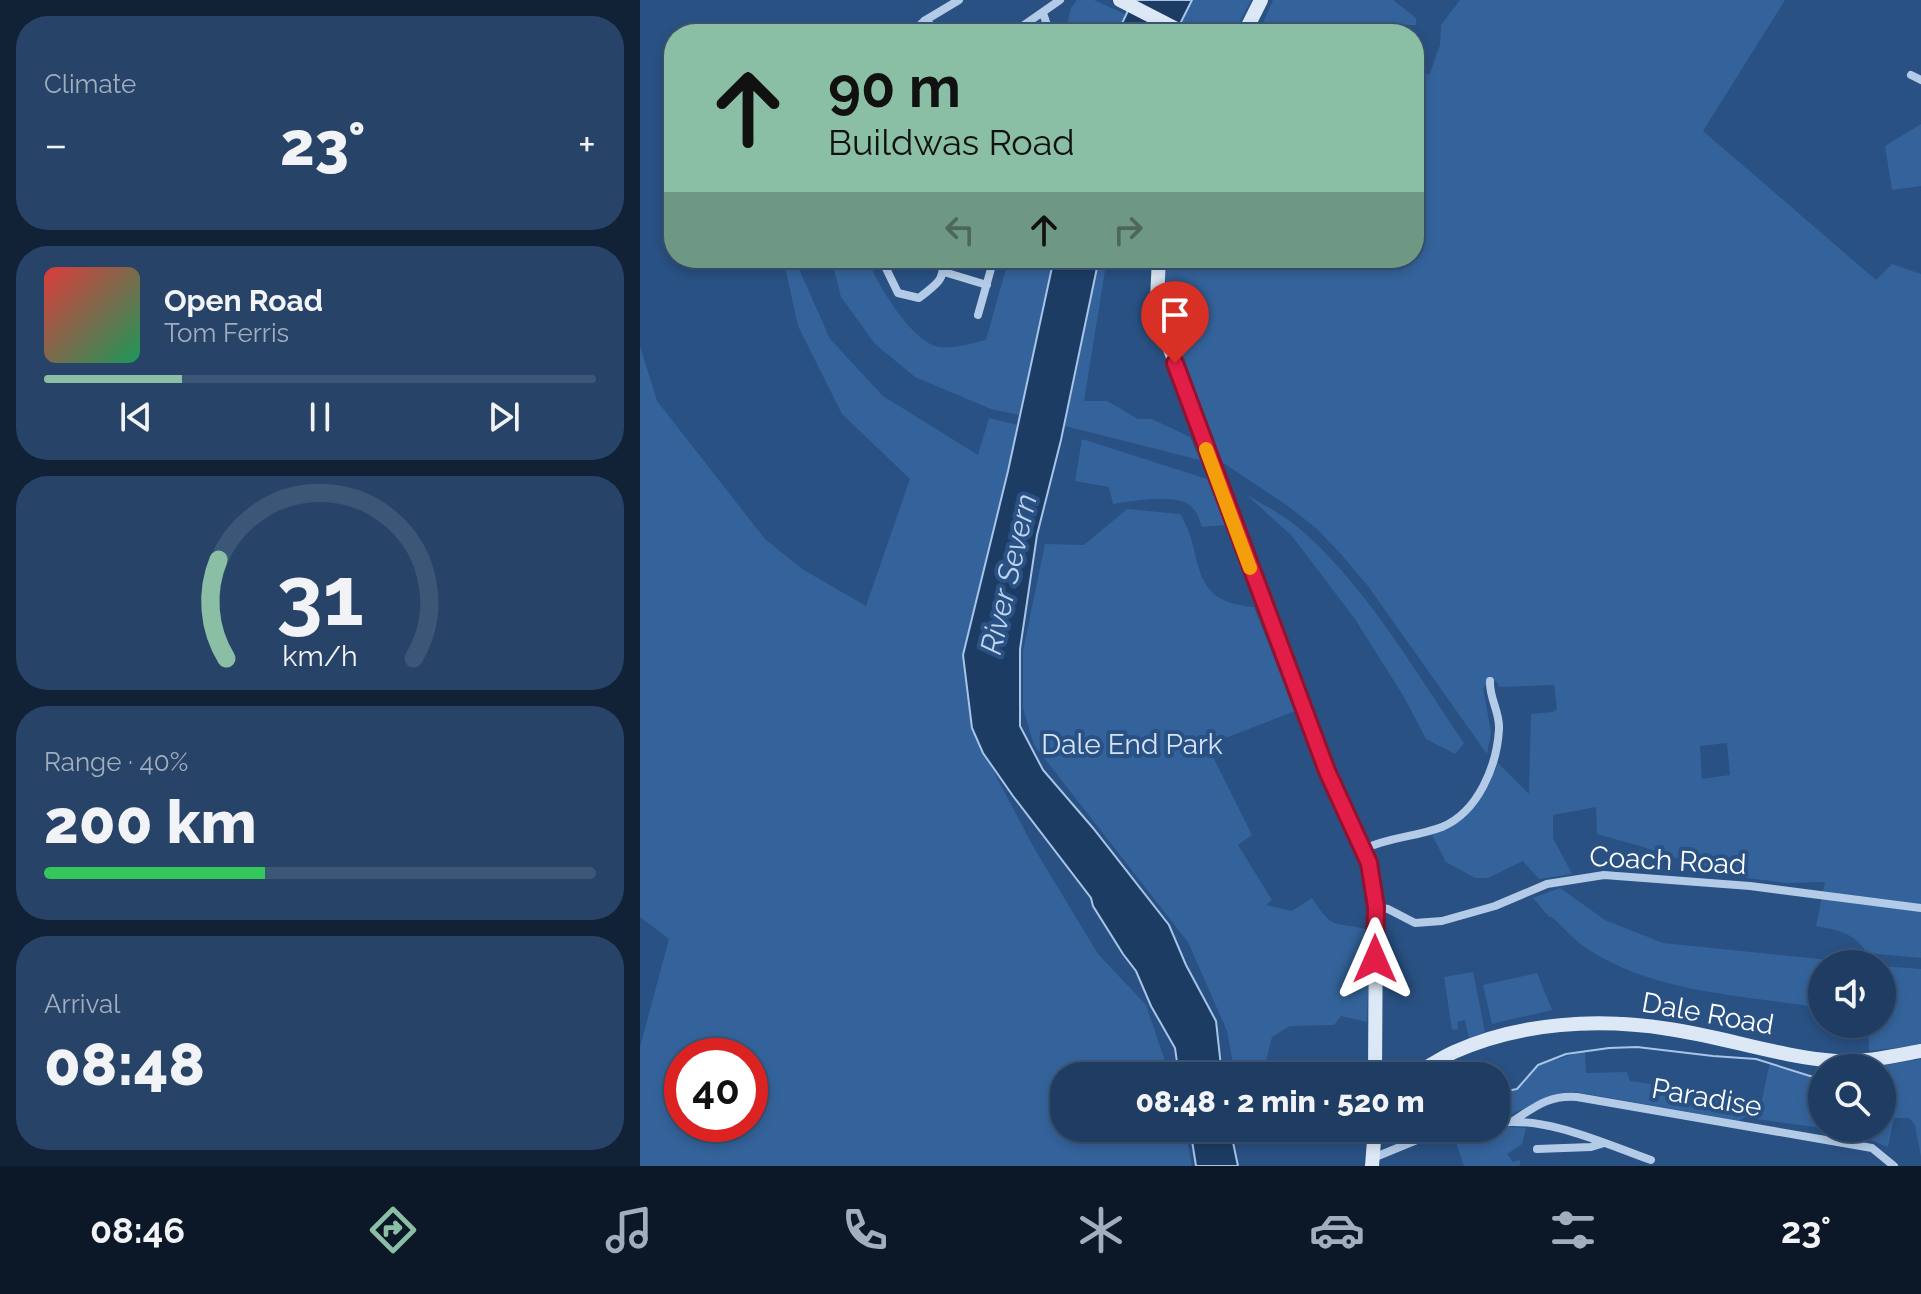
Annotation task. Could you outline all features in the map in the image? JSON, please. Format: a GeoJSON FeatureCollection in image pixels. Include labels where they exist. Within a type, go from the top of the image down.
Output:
{"type":"FeatureCollection","features":[{"type":"Feature","properties":{"kind":"street"},"geometry":{"type":"LineString","coordinates":[[921,24],[959,0]]}},
{"type":"Feature","properties":{"kind":"street"},"geometry":{"type":"LineString","coordinates":[[1120,0],[1167,24]]}},
{"type":"Feature","properties":{"kind":"street"},"geometry":{"type":"LineString","coordinates":[[1249,24],[1261,0]]}},
{"type":"Feature","properties":{"kind":"street"},"geometry":{"type":"LineString","coordinates":[[1026,24],[1057,1]]}},
{"type":"Feature","properties":{"kind":"street"},"geometry":{"type":"LineString","coordinates":[[1043,13],[1047,24]]}},
{"type":"Feature","properties":{"kind":"street"},"geometry":{"type":"LineString","coordinates":[[924,21],[929,24]]}},
{"type":"Feature","properties":{"kind":"street"},"geometry":{"type":"LineString","coordinates":[[1911,75],[1921,80]]}},
{"type":"Feature","properties":{"kind":"street"},"geometry":{"type":"LineString","coordinates":[[886,268],[898,293],[919,298],[939,282],[943,268]]}},
{"type":"Feature","properties":{"kind":"street"},"geometry":{"type":"LineString","coordinates":[[978,315],[991,268]]}},
{"type":"Feature","properties":{"kind":"street"},"geometry":{"type":"LineString","coordinates":[[1159,268],[1157,299],[1167,341],[1327,771],[1364,849],[1376,907],[1375,1062]]}},
{"type":"Feature","properties":{"kind":"street"},"geometry":{"type":"LineString","coordinates":[[944,272],[987,285]]}},
{"type":"Feature","properties":{"kind":"street"},"geometry":{"type":"LineString","coordinates":[[1364,849],[1381,841],[1439,828],[1471,804],[1488,777],[1498,739],[1498,712],[1488,687]]}},
{"type":"Feature","properties":{"kind":"street","name":"Coach Road"},"geometry":{"type":"LineString","coordinates":[[1376,907],[1388,909],[1415,923],[1442,921],[1495,906],[1547,884],[1604,875],[1750,886],[1921,908]]}},
{"type":"Feature","properties":{"kind":"street","name":"Dale Road"},"geometry":{"type":"LineString","coordinates":[[1437,1062],[1474,1045],[1534,1029],[1582,1024],[1670,1029],[1772,1052],[1839,1061],[1921,1051]]}},
{"type":"Feature","properties":{"kind":"street","name":"Paradise"},"geometry":{"type":"LineString","coordinates":[[1513,1121],[1557,1096],[1577,1097],[1872,1148],[1894,1166]]}},
{"type":"Feature","properties":{"kind":"street","name":"Paradise"},"geometry":{"type":"LineString","coordinates":[[1510,1121],[1576,1134],[1651,1160]]}},
{"type":"Feature","properties":{"kind":"street"},"geometry":{"type":"LineString","coordinates":[[1374,1142],[1372,1162],[1416,1142]]}},
{"type":"Feature","properties":{"kind":"street"},"geometry":{"type":"LineString","coordinates":[[1537,1149],[1601,1144]]}},
{"type":"Feature","properties":{"kind":"green space"},"geometry":{"type":"Polygon","coordinates":[[[1077,0],[1094,0],[1125,14],[1121,24],[1067,24],[1071,8],[1077,0]]]}},
{"type":"Feature","properties":{"kind":"green space"},"geometry":{"type":"Polygon","coordinates":[[[1192,0],[1251,0],[1239,24],[1187,24],[1182,21],[1192,0]]]}},
{"type":"Feature","properties":{"kind":"green space"},"geometry":{"type":"Polygon","coordinates":[[[1273,0],[1393,0],[1416,18],[1416,24],[1262,24],[1273,0]]]}},
{"type":"Feature","properties":{"kind":"green space"},"geometry":{"type":"Polygon","coordinates":[[[1460,0],[1785,0],[1703,131],[1876,280],[1892,264],[1921,274],[1921,958],[1896,956],[1896,950],[1865,950],[1839,931],[1816,926],[1825,882],[1785,883],[1726,875],[1597,834],[1596,807],[1553,815],[1553,838],[1572,874],[1539,879],[1523,861],[1488,878],[1475,878],[1446,862],[1432,835],[1473,806],[1494,774],[1497,762],[1529,794],[1531,714],[1557,709],[1554,685],[1499,687],[1497,682],[1491,681],[1483,688],[1491,732],[1487,754],[1368,586],[1340,553],[1288,506],[1225,464],[1217,462],[1163,303],[1165,268],[1424,268],[1424,76],[1430,73],[1440,45],[1441,25],[1460,0]],[[1727,743],[1700,746],[1702,779],[1730,775],[1727,743]]]}},
{"type":"Feature","properties":{"kind":"green space"},"geometry":{"type":"Polygon","coordinates":[[[1921,124],[1921,186],[1892,190],[1885,146],[1921,124]]]}},
{"type":"Feature","properties":{"kind":"green space"},"geometry":{"type":"Polygon","coordinates":[[[785,268],[798,268],[830,339],[883,396],[978,455],[989,418],[1017,425],[1008,471],[975,736],[1034,848],[1098,954],[1146,1005],[1165,1062],[1050,1062],[1050,1142],[1188,1142],[1192,1166],[640,1166],[640,1047],[669,939],[640,917],[640,346],[657,401],[765,539],[802,569],[866,606],[910,479],[842,414],[798,326],[785,268]]]}},
{"type":"Feature","properties":{"kind":"green space"},"geometry":{"type":"Polygon","coordinates":[[[834,268],[872,268],[885,293],[920,337],[936,346],[958,346],[986,340],[1006,268],[1052,268],[1019,415],[991,409],[915,377],[875,344],[841,297],[834,268]]]}},
{"type":"Feature","properties":{"kind":"green space"},"geometry":{"type":"Polygon","coordinates":[[[1097,268],[1105,268],[1084,401],[1107,401],[1138,419],[1152,419],[1190,437],[1200,460],[1065,426],[1097,268]]]}},
{"type":"Feature","properties":{"kind":"green space"},"geometry":{"type":"Polygon","coordinates":[[[1082,439],[1207,479],[1225,525],[1202,527],[1194,509],[1177,500],[1149,499],[1113,504],[1109,487],[1075,481],[1082,439]]]}},
{"type":"Feature","properties":{"kind":"green space"},"geometry":{"type":"Polygon","coordinates":[[[1247,495],[1301,530],[1352,583],[1392,635],[1464,743],[1455,754],[1426,739],[1404,697],[1355,619],[1292,536],[1247,495]]]}},
{"type":"Feature","properties":{"kind":"green space","name":"Dale End Park"},"geometry":{"type":"Polygon","coordinates":[[[1127,509],[1180,514],[1207,586],[1217,596],[1232,603],[1254,607],[1295,711],[1207,745],[1252,835],[1238,845],[1272,900],[1266,905],[1292,911],[1312,898],[1331,921],[1370,930],[1367,1022],[1341,1016],[1334,1025],[1290,1026],[1272,1037],[1266,1062],[1233,1062],[1227,1031],[1188,942],[1034,745],[1023,708],[1023,651],[1045,544],[1084,545],[1127,509]]]}},
{"type":"Feature","properties":{"kind":"green space"},"geometry":{"type":"Polygon","coordinates":[[[1560,888],[1605,920],[1663,943],[1808,958],[1808,1006],[1702,991],[1644,976],[1616,965],[1584,947],[1549,917],[1533,898],[1560,888]]]}},
{"type":"Feature","properties":{"kind":"green space"},"geometry":{"type":"Polygon","coordinates":[[[1896,967],[1921,969],[1921,1045],[1869,1051],[1869,1038],[1896,1038],[1896,967]]]}},
{"type":"Feature","properties":{"kind":"green space"},"geometry":{"type":"Polygon","coordinates":[[[1473,972],[1485,1032],[1469,1038],[1465,1020],[1457,1022],[1458,1029],[1452,1030],[1444,977],[1473,972]]]}},
{"type":"Feature","properties":{"kind":"green space"},"geometry":{"type":"Polygon","coordinates":[[[1537,973],[1552,1010],[1492,1024],[1483,985],[1537,973]]]}},
{"type":"Feature","properties":{"kind":"green space"},"geometry":{"type":"Polygon","coordinates":[[[1585,1051],[1586,1073],[1627,1072],[1630,1081],[1709,1092],[1743,1104],[1761,1104],[1770,1062],[1808,1075],[1808,1127],[1744,1117],[1740,1121],[1576,1092],[1553,1095],[1510,1114],[1510,1090],[1517,1089],[1538,1065],[1585,1051]]]}},
{"type":"Feature","properties":{"kind":"green space"},"geometry":{"type":"Polygon","coordinates":[[[1921,1059],[1921,1157],[1915,1125],[1909,1118],[1896,1118],[1896,1063],[1921,1059]]]}},
{"type":"Feature","properties":{"kind":"green space"},"geometry":{"type":"Polygon","coordinates":[[[1510,1127],[1526,1128],[1522,1144],[1507,1154],[1513,1162],[1520,1160],[1520,1166],[1464,1166],[1456,1142],[1510,1142],[1510,1127]]]}},
{"type":"Feature","properties":{"kind":"water"},"geometry":{"type":"Polygon","coordinates":[[[1133,0],[1192,0],[1180,24],[1122,24],[1133,0]]]}},
{"type":"Feature","properties":{"kind":"water","name":"River Severn"},"geometry":{"type":"Polygon","coordinates":[[[1052,268],[1097,268],[1061,440],[1037,535],[1020,649],[1020,726],[1043,770],[1169,925],[1216,1021],[1220,1062],[1177,1062],[1175,1048],[1151,1006],[1136,971],[1093,906],[1091,898],[983,753],[972,728],[963,655],[1008,471],[1052,268]]]}},
{"type":"Feature","properties":{"kind":"water"},"geometry":{"type":"Polygon","coordinates":[[[1192,1142],[1233,1142],[1238,1166],[1196,1166],[1192,1142]]]}},
{"type":"Feature","properties":{"kind":"waterway"},"geometry":{"type":"LineString","coordinates":[[1510,1090],[1517,1089],[1538,1065],[1566,1054],[1609,1048],[1637,1047],[1756,1059],[1808,1075]]}},
{"type":"Feature","properties":{"kind":"slow traffic"},"geometry":{"type":"LineString","coordinates":[[1206,449],[1250,568]]}},
{"type":"Feature","properties":{"kind":"route"},"geometry":{"type":"LineString","coordinates":[[1175,363],[1327,771],[1369,863],[1376,907],[1375,959]]}}]}
